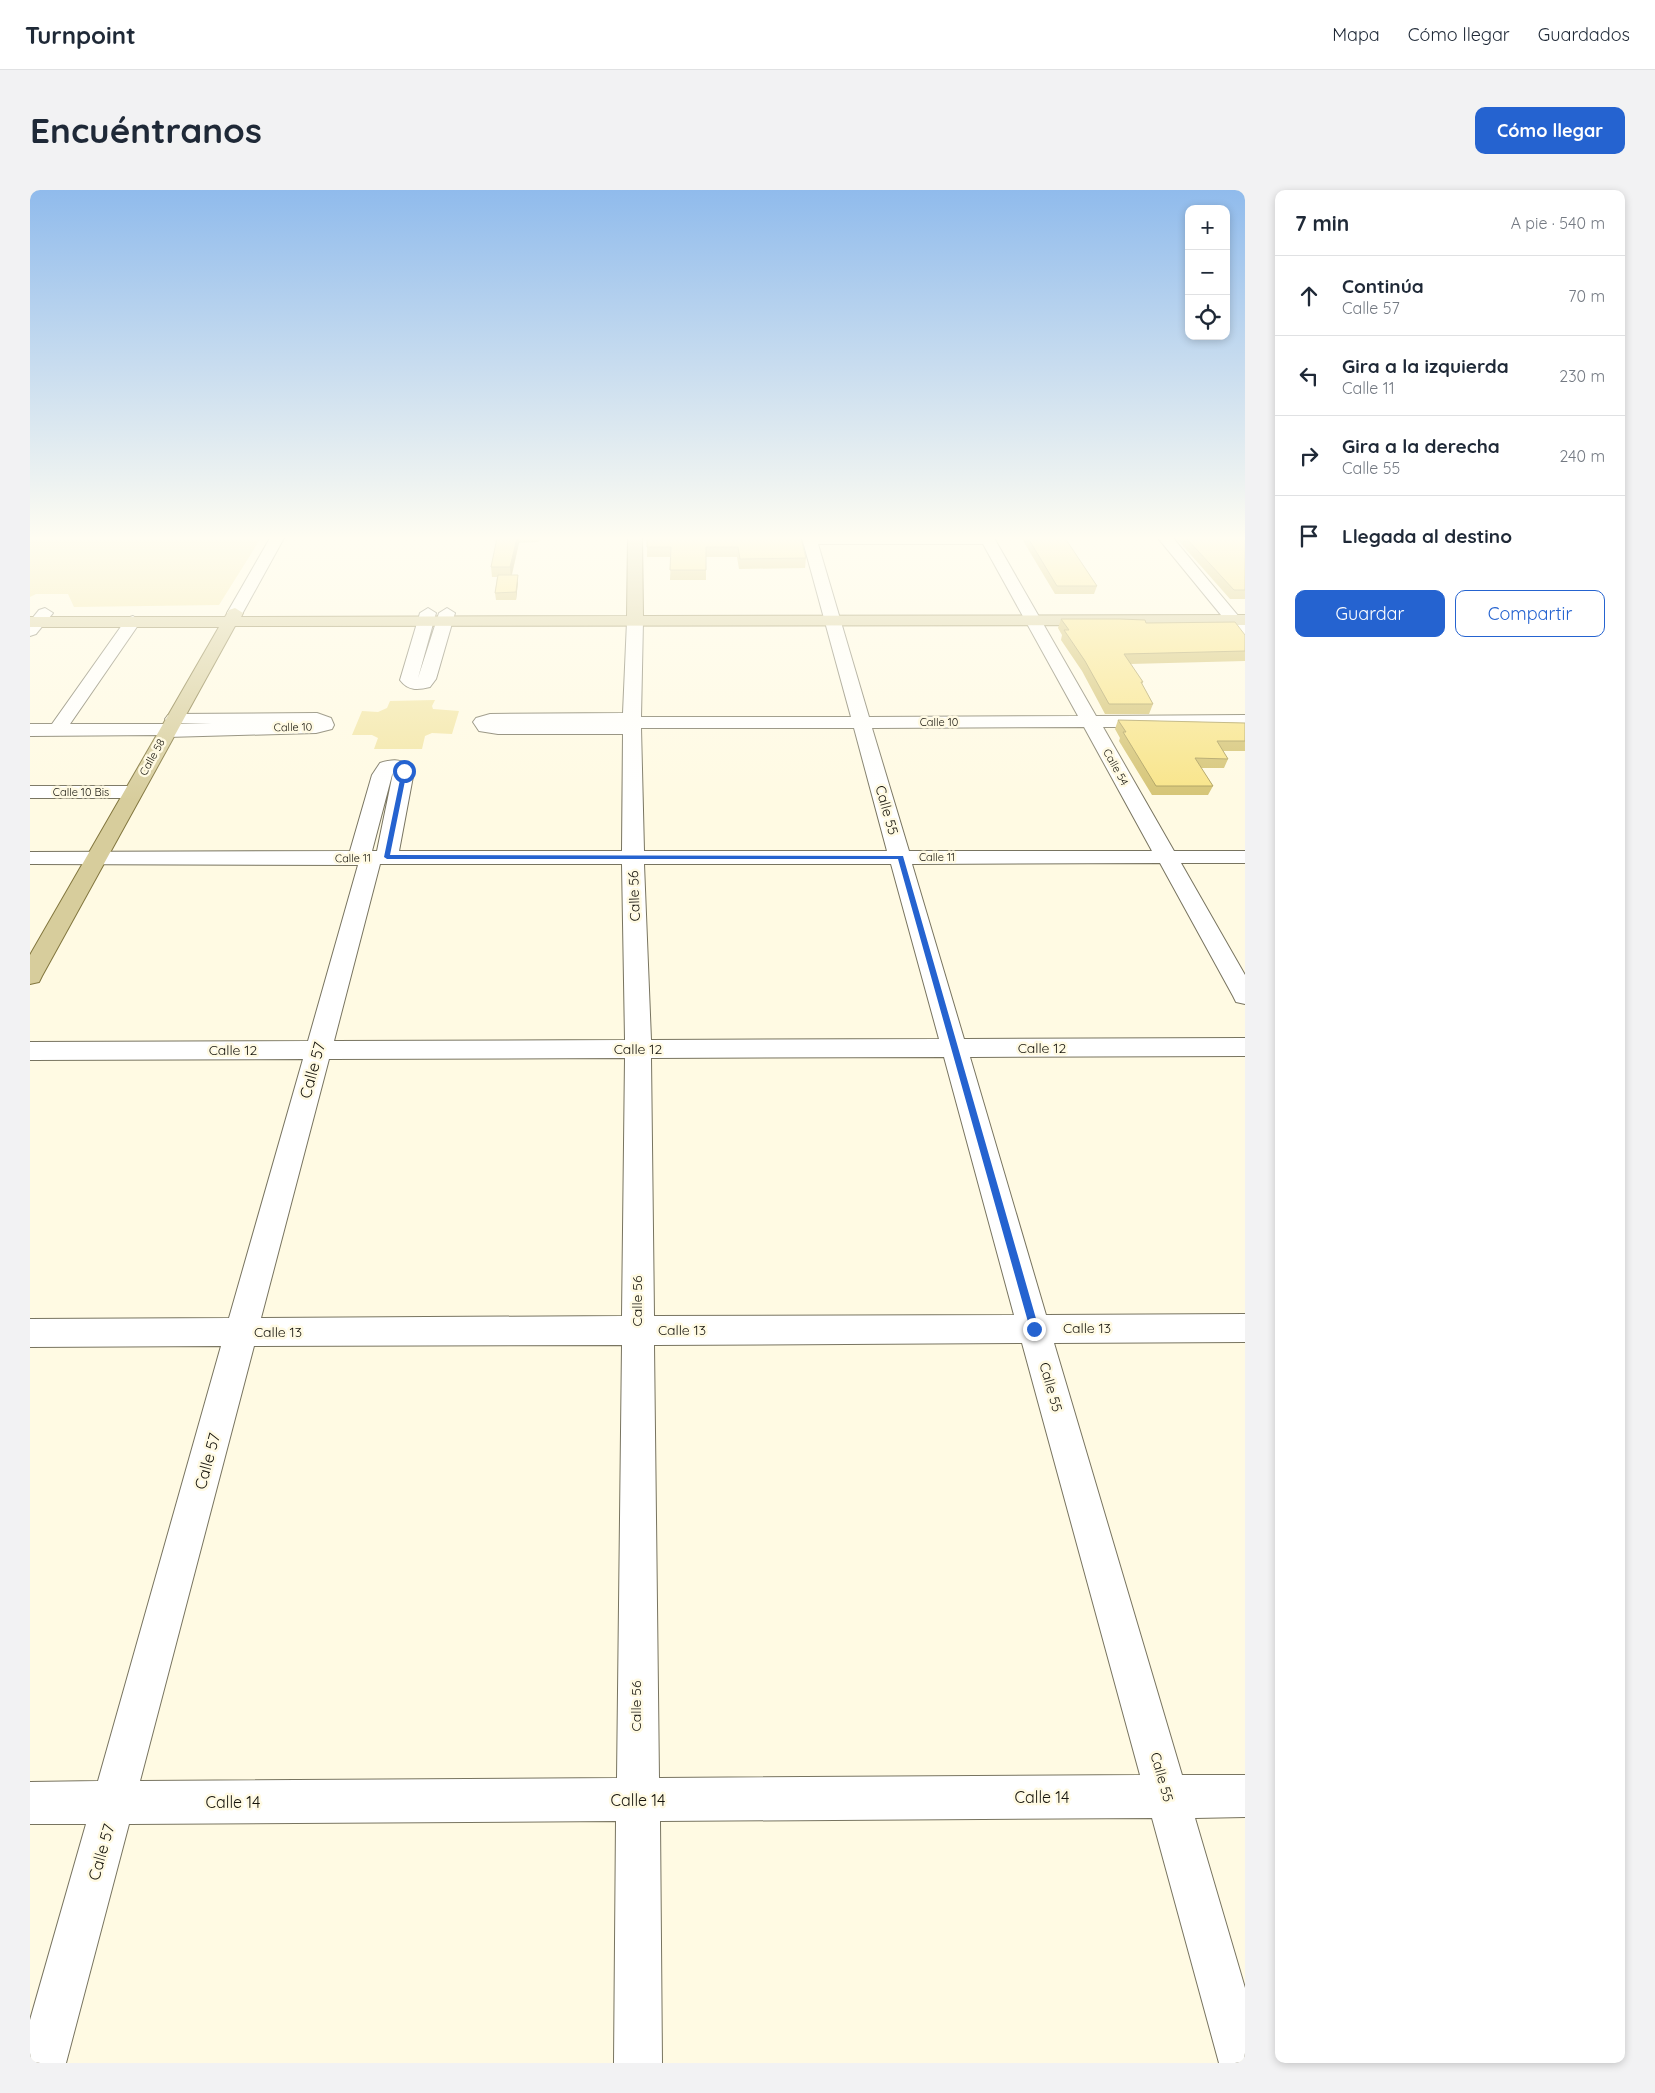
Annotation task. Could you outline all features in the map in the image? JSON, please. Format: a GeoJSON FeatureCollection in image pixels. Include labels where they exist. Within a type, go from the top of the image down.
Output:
{"type":"FeatureCollection","features":[{"type":"Feature","properties":{"kind":"main road","name":"Calle 58"},"geometry":{"type":"LineString","coordinates":[[30,976],[227,625]]}},
{"type":"Feature","properties":{"kind":"street"},"geometry":{"type":"LineString","coordinates":[[57,730],[131,625]]}},
{"type":"Feature","properties":{"kind":"street"},"geometry":{"type":"LineString","coordinates":[[425,625],[409,680],[413,684],[424,683],[427,679],[443,625]]}},
{"type":"Feature","properties":{"kind":"street","name":"Calle 56"},"geometry":{"type":"LineString","coordinates":[[635,625],[632,723],[638,1049],[636,1800],[638,2063]]}},
{"type":"Feature","properties":{"kind":"street","name":"Calle 55"},"geometry":{"type":"LineString","coordinates":[[834,625],[1243,2063]]}},
{"type":"Feature","properties":{"kind":"street","name":"Calle 54"},"geometry":{"type":"LineString","coordinates":[[1036,625],[1245,996]]}},
{"type":"Feature","properties":{"kind":"street","name":"Calle 10"},"geometry":{"type":"LineString","coordinates":[[30,730],[170,726],[317,718],[325,722],[325,725],[316,727],[170,726]]}},
{"type":"Feature","properties":{"kind":"street","name":"Calle 10"},"geometry":{"type":"LineString","coordinates":[[632,723],[498,728],[486,727],[482,722],[490,719],[632,723],[1245,721]]}},
{"type":"Feature","properties":{"kind":"street","name":"Calle 10 Bis"},"geometry":{"type":"LineString","coordinates":[[30,792],[132,792]]}},
{"type":"Feature","properties":{"kind":"street","name":"Calle 11"},"geometry":{"type":"LineString","coordinates":[[30,858],[1245,857]]}},
{"type":"Feature","properties":{"kind":"street","name":"Calle 57"},"geometry":{"type":"LineString","coordinates":[[42,2063],[242,1332],[317,1050],[372,858]]}},
{"type":"Feature","properties":{"kind":"street","name":"Calle 12"},"geometry":{"type":"LineString","coordinates":[[30,1051],[1245,1047]]}},
{"type":"Feature","properties":{"kind":"street","name":"Calle 13"},"geometry":{"type":"LineString","coordinates":[[30,1333],[1245,1328]]}},
{"type":"Feature","properties":{"kind":"street","name":"Calle 14"},"geometry":{"type":"LineString","coordinates":[[30,1804],[1245,1796]]}},
{"type":"Feature","properties":{"kind":"shaded area"},"geometry":{"type":"Polygon","coordinates":[[[435,700],[432,706],[433,709],[459,711],[452,734],[432,733],[425,736],[422,749],[374,749],[378,738],[372,735],[352,735],[362,711],[378,712],[387,708],[390,701],[435,700]]]}},
{"type":"Feature","properties":{"kind":"building"},"geometry":{"type":"Polygon","coordinates":[[[1066,625],[1238,625],[1245,635],[1245,651],[1124,654],[1143,682],[1141,682],[1153,704],[1109,704],[1085,661],[1064,630],[1069,630],[1066,625]]]}},
{"type":"Feature","properties":{"kind":"building"},"geometry":{"type":"Polygon","coordinates":[[[1118,720],[1245,723],[1245,741],[1217,741],[1228,759],[1195,758],[1213,786],[1156,786],[1123,732],[1126,732],[1118,720]]]}},
{"type":"Feature","properties":{"kind":"route"},"geometry":{"type":"LineString","coordinates":[[404,771],[387,857],[900,858],[1034,1329]]}}]}
